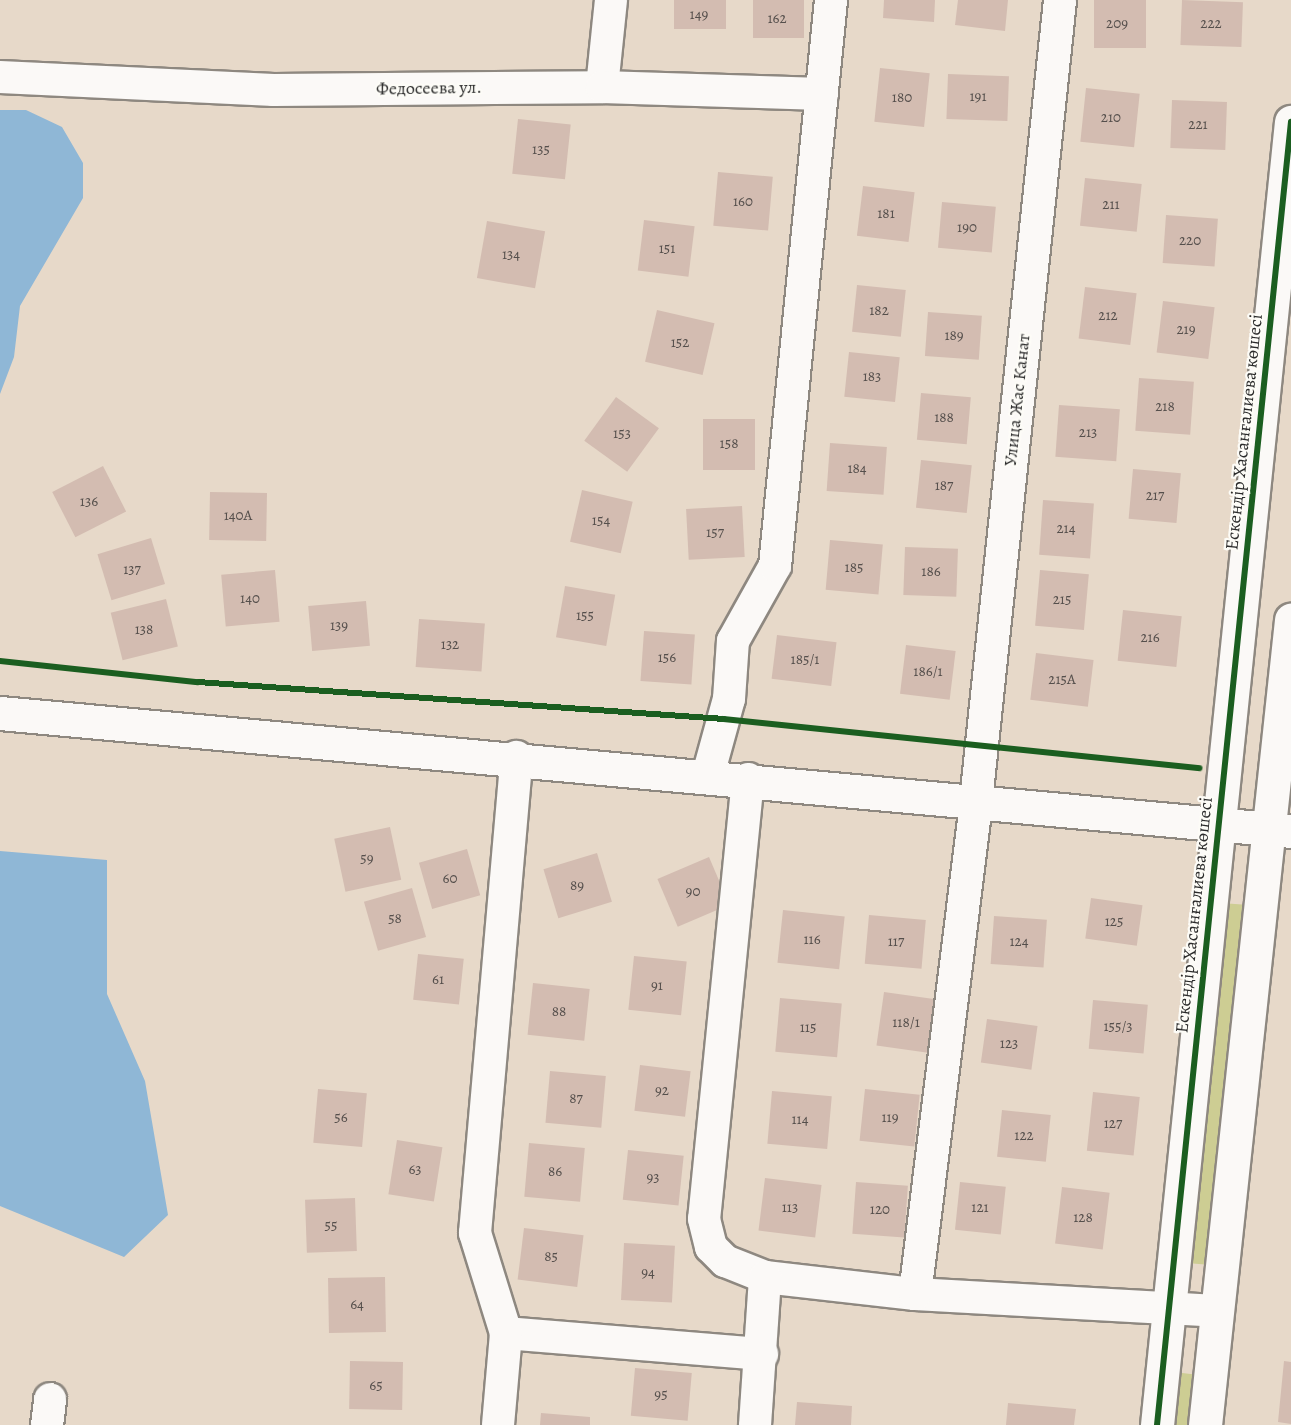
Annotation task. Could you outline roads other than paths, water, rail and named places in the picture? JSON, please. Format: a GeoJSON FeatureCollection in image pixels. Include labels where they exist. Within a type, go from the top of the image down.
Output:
{"type":"FeatureCollection","features":[{"type":"Feature","properties":{"kind":"street"},"geometry":{"type":"LineString","coordinates":[[602,87],[611,0]]}},
{"type":"Feature","properties":{"kind":"street"},"geometry":{"type":"LineString","coordinates":[[708,775],[729,699],[733,641],[775,566],[831,0]]}},
{"type":"Feature","properties":{"kind":"street","name":"Улица Жас Канат"},"geometry":{"type":"LineString","coordinates":[[915,1294],[976,801],[1060,0]]}},
{"type":"Feature","properties":{"kind":"street","name":"Федосеева ул."},"geometry":{"type":"LineString","coordinates":[[0,77],[167,87],[602,87],[822,94]]}},
{"type":"Feature","properties":{"kind":"street","name":"Ескендір Хасанғалиева көшесі"},"geometry":{"type":"LineString","coordinates":[[1157,1425],[1291,122]]}},
{"type":"Feature","properties":{"kind":"street"},"geometry":{"type":"LineString","coordinates":[[1205,1425],[1217,1311],[1280,830],[1291,620]]}},
{"type":"Feature","properties":{"kind":"street"},"geometry":{"type":"LineString","coordinates":[[0,713],[517,757],[1280,830]]}},
{"type":"Feature","properties":{"kind":"street"},"geometry":{"type":"LineString","coordinates":[[498,1425],[506,1333],[475,1233],[517,757]]}},
{"type":"Feature","properties":{"kind":"street"},"geometry":{"type":"LineString","coordinates":[[748,779],[704,1219],[711,1247],[725,1261],[765,1277],[915,1294],[1217,1311]]}},
{"type":"Feature","properties":{"kind":"street"},"geometry":{"type":"LineString","coordinates":[[755,1425],[762,1354],[765,1277]]}},
{"type":"Feature","properties":{"kind":"street"},"geometry":{"type":"LineString","coordinates":[[506,1333],[762,1354]]}},
{"type":"Feature","properties":{"kind":"water"},"geometry":{"type":"Polygon","coordinates":[[[0,110],[26,110],[62,127],[83,163],[83,198],[20,306],[14,357],[0,394],[0,110]]]}},
{"type":"Feature","properties":{"kind":"water"},"geometry":{"type":"Polygon","coordinates":[[[0,851],[107,860],[107,994],[145,1081],[168,1215],[124,1257],[0,1206],[0,851]]]}}]}
